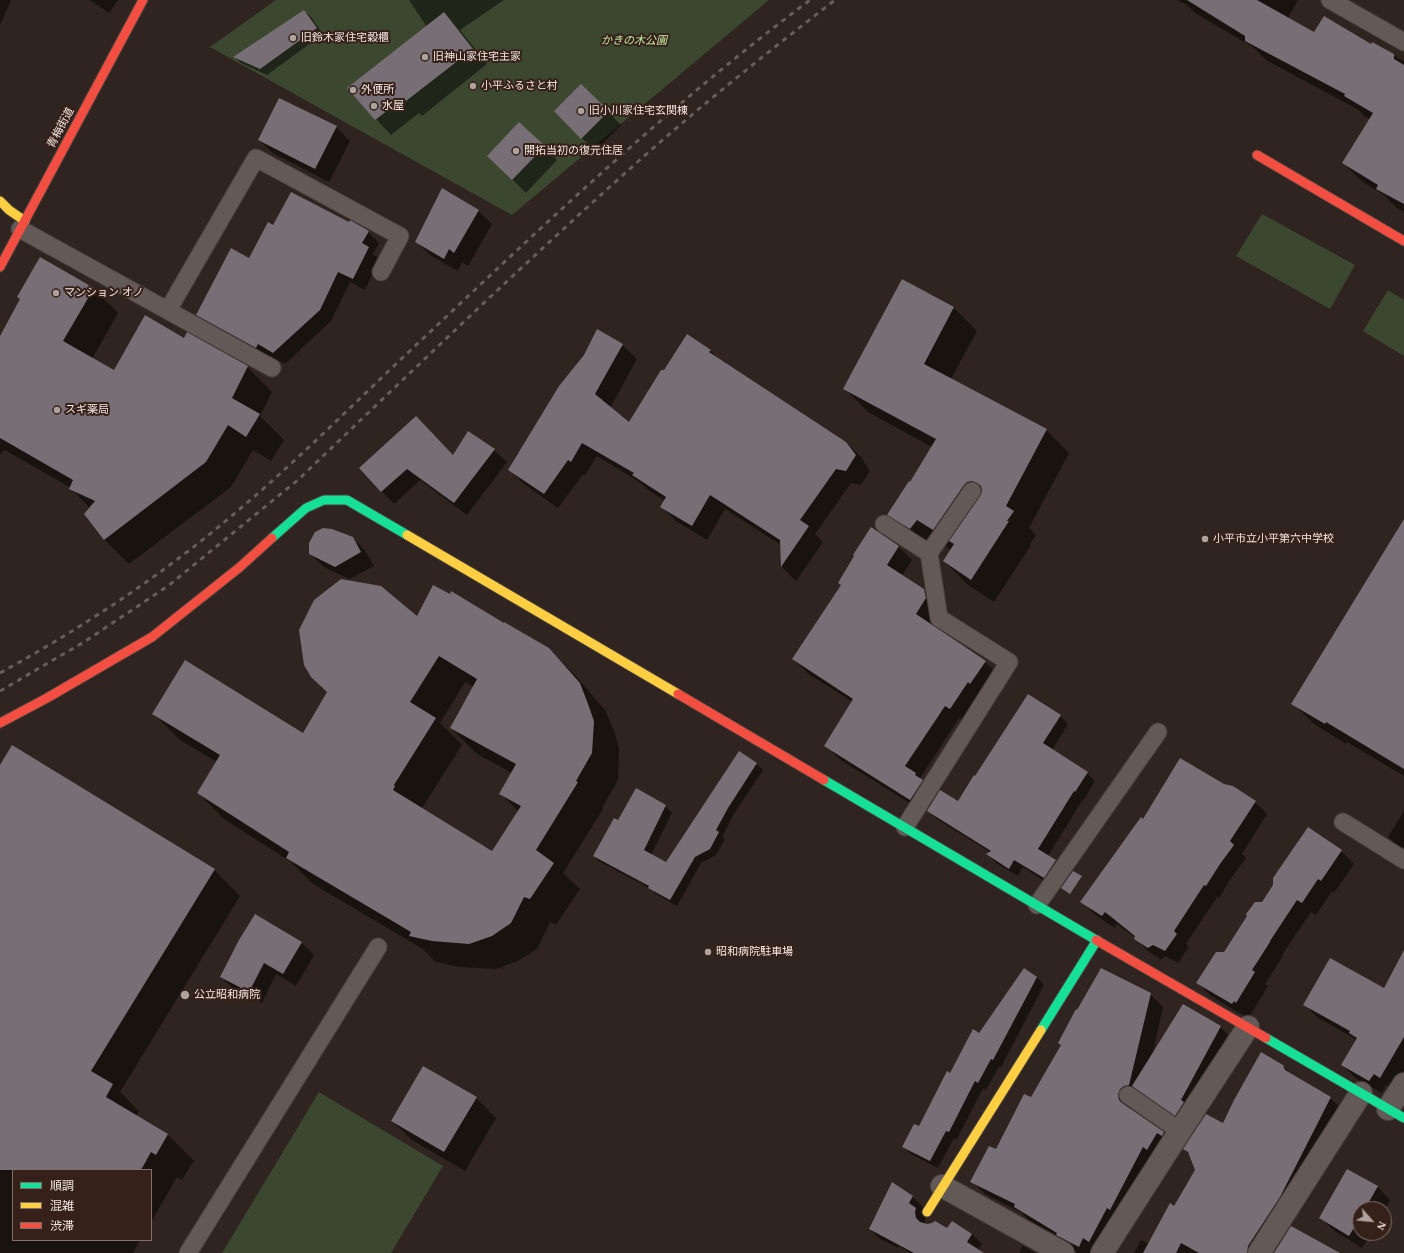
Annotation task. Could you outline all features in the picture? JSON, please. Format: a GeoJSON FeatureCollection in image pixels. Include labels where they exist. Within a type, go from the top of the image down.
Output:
{"type":"FeatureCollection","features":[{"type":"Feature","properties":{"kind":"street","name":"青梅街道"},"geometry":{"type":"LineString","coordinates":[[0,267],[143,0]]}},
{"type":"Feature","properties":{"kind":"street"},"geometry":{"type":"LineString","coordinates":[[1258,155],[1404,241]]}},
{"type":"Feature","properties":{"kind":"street"},"geometry":{"type":"LineString","coordinates":[[0,201],[23,225]]}},
{"type":"Feature","properties":{"kind":"street"},"geometry":{"type":"LineString","coordinates":[[0,723],[47,698],[152,637],[240,567],[306,508],[324,500],[347,500],[1097,940],[1396,1113],[1404,1084]]}},
{"type":"Feature","properties":{"kind":"street"},"geometry":{"type":"LineString","coordinates":[[927,1212],[1097,940]]}},
{"type":"Feature","properties":{"kind":"street"},"geometry":{"type":"LineString","coordinates":[[1102,1253],[1180,1130],[1248,1027]]}},
{"type":"Feature","properties":{"kind":"street"},"geometry":{"type":"LineString","coordinates":[[1259,1253],[1361,1093]]}},
{"type":"Feature","properties":{"kind":"street"},"geometry":{"type":"LineString","coordinates":[[942,1186],[1063,1253]]}},
{"type":"Feature","properties":{"kind":"lane"},"geometry":{"type":"LineString","coordinates":[[1330,0],[1404,42]]}},
{"type":"Feature","properties":{"kind":"lane"},"geometry":{"type":"LineString","coordinates":[[168,310],[256,158],[400,236],[381,272]]}},
{"type":"Feature","properties":{"kind":"lane"},"geometry":{"type":"LineString","coordinates":[[23,225],[168,310],[272,368]]}},
{"type":"Feature","properties":{"kind":"lane"},"geometry":{"type":"LineString","coordinates":[[905,827],[1009,662],[939,618],[929,553],[972,491]]}},
{"type":"Feature","properties":{"kind":"lane"},"geometry":{"type":"LineString","coordinates":[[884,524],[929,553]]}},
{"type":"Feature","properties":{"kind":"lane"},"geometry":{"type":"LineString","coordinates":[[1038,905],[1158,732]]}},
{"type":"Feature","properties":{"kind":"lane"},"geometry":{"type":"LineString","coordinates":[[1343,822],[1404,860]]}},
{"type":"Feature","properties":{"kind":"lane"},"geometry":{"type":"LineString","coordinates":[[188,1253],[378,947]]}},
{"type":"Feature","properties":{"kind":"lane"},"geometry":{"type":"LineString","coordinates":[[1128,1095],[1180,1130]]}},
{"type":"Feature","properties":{"kind":"green space","name":"小平ふるさと村"},"geometry":{"type":"Polygon","coordinates":[[[276,0],[769,0],[512,215],[210,47],[276,0]]]}},
{"type":"Feature","properties":{"kind":"green space"},"geometry":{"type":"Polygon","coordinates":[[[1262,214],[1355,265],[1330,309],[1236,256],[1262,214]]]}},
{"type":"Feature","properties":{"kind":"green space"},"geometry":{"type":"Polygon","coordinates":[[[1388,290],[1404,300],[1404,356],[1363,331],[1388,290]]]}},
{"type":"Feature","properties":{"kind":"green space"},"geometry":{"type":"Polygon","coordinates":[[[319,1092],[443,1166],[391,1253],[222,1253],[319,1092]]]}},
{"type":"Feature","properties":{"kind":"building"},"geometry":{"type":"Polygon","coordinates":[[[1187,0],[1257,0],[1314,32],[1324,16],[1371,44],[1372,42],[1394,54],[1394,59],[1404,65],[1404,204],[1376,189],[1378,185],[1342,163],[1373,113],[1344,96],[1345,94],[1245,41],[1245,36],[1187,0]]]}},
{"type":"Feature","properties":{"kind":"building"},"geometry":{"type":"Polygon","coordinates":[[[304,10],[317,28],[260,69],[233,57],[304,10]]]}},
{"type":"Feature","properties":{"kind":"building","name":"旧神山家住宅主家"},"geometry":{"type":"Polygon","coordinates":[[[444,12],[473,49],[406,101],[404,98],[375,120],[347,88],[444,12]]]}},
{"type":"Feature","properties":{"kind":"building","name":"旧小川家住宅玄関棟"},"geometry":{"type":"Polygon","coordinates":[[[581,84],[609,111],[581,139],[554,111],[581,84]]]}},
{"type":"Feature","properties":{"kind":"building"},"geometry":{"type":"Polygon","coordinates":[[[279,98],[337,126],[315,169],[258,140],[279,98]]]}},
{"type":"Feature","properties":{"kind":"building","name":"開拓当初の復元住居"},"geometry":{"type":"Polygon","coordinates":[[[519,122],[545,146],[512,180],[487,156],[519,122]]]}},
{"type":"Feature","properties":{"kind":"building"},"geometry":{"type":"Polygon","coordinates":[[[442,188],[479,210],[454,253],[449,249],[444,259],[415,242],[442,188]]]}},
{"type":"Feature","properties":{"kind":"building"},"geometry":{"type":"Polygon","coordinates":[[[291,192],[349,222],[350,220],[369,231],[362,243],[369,247],[353,279],[338,272],[320,310],[273,353],[258,344],[256,348],[196,315],[231,248],[249,258],[268,222],[273,225],[291,192]]]}},
{"type":"Feature","properties":{"kind":"building"},"geometry":{"type":"Polygon","coordinates":[[[40,257],[94,288],[63,341],[114,370],[145,315],[184,338],[187,332],[248,366],[232,398],[260,414],[246,437],[228,425],[206,462],[104,540],[84,514],[95,501],[69,489],[73,480],[0,438],[0,336],[20,299],[17,297],[40,257]]]}},
{"type":"Feature","properties":{"kind":"building"},"geometry":{"type":"Polygon","coordinates":[[[902,279],[954,307],[924,364],[1047,429],[1006,506],[1014,511],[1007,521],[1009,521],[971,580],[943,561],[954,544],[949,541],[980,496],[982,491],[981,486],[972,481],[967,482],[933,530],[917,520],[910,529],[887,515],[909,481],[910,482],[936,439],[843,389],[902,279]]]}},
{"type":"Feature","properties":{"kind":"building"},"geometry":{"type":"Polygon","coordinates":[[[597,329],[623,344],[595,394],[629,422],[661,370],[664,370],[687,334],[711,350],[709,352],[846,442],[856,455],[846,471],[836,469],[800,520],[809,526],[781,567],[780,540],[710,495],[692,526],[660,507],[666,497],[632,475],[634,473],[582,443],[571,462],[568,460],[544,494],[508,470],[559,386],[584,355],[597,329]]]}},
{"type":"Feature","properties":{"kind":"building"},"geometry":{"type":"Polygon","coordinates":[[[416,416],[453,455],[468,431],[495,449],[454,503],[407,469],[381,492],[359,468],[416,416]]]}},
{"type":"Feature","properties":{"kind":"building"},"geometry":{"type":"Polygon","coordinates":[[[1404,519],[1404,769],[1326,722],[1325,724],[1291,704],[1404,519]]]}},
{"type":"Feature","properties":{"kind":"building"},"geometry":{"type":"Polygon","coordinates":[[[871,527],[899,546],[887,565],[924,589],[926,598],[916,614],[986,661],[970,684],[968,682],[950,709],[945,706],[905,766],[916,773],[915,775],[923,780],[910,800],[824,746],[853,699],[792,659],[841,585],[838,583],[854,556],[853,555],[871,527]]]}},
{"type":"Feature","properties":{"kind":"building"},"geometry":{"type":"Polygon","coordinates":[[[323,528],[332,529],[353,537],[361,552],[335,567],[309,554],[309,543],[315,532],[323,528]]]}},
{"type":"Feature","properties":{"kind":"building"},"geometry":{"type":"Polygon","coordinates":[[[341,579],[381,586],[417,616],[433,585],[450,594],[451,591],[549,648],[580,683],[594,721],[592,753],[576,781],[578,782],[536,850],[554,863],[530,899],[524,897],[511,923],[492,936],[469,944],[432,941],[409,936],[411,932],[286,858],[289,852],[197,793],[220,755],[152,714],[185,660],[303,733],[327,692],[311,677],[304,665],[299,630],[314,600],[341,579]],[[439,656],[410,702],[436,718],[394,785],[393,790],[492,851],[521,806],[499,794],[516,764],[450,728],[477,679],[439,656]]]}},
{"type":"Feature","properties":{"kind":"building"},"geometry":{"type":"Polygon","coordinates":[[[1028,694],[1061,715],[1043,743],[1088,772],[1075,792],[1074,791],[1038,849],[1056,860],[1044,878],[1014,860],[1009,869],[986,854],[991,851],[927,811],[940,790],[958,801],[1028,694]]]}},
{"type":"Feature","properties":{"kind":"building"},"geometry":{"type":"Polygon","coordinates":[[[12,745],[215,869],[91,1071],[113,1084],[106,1097],[168,1134],[156,1155],[151,1152],[142,1169],[0,1170],[0,765],[12,745]]]}},
{"type":"Feature","properties":{"kind":"building"},"geometry":{"type":"Polygon","coordinates":[[[739,751],[757,763],[728,808],[716,830],[719,832],[710,849],[695,857],[670,900],[648,888],[649,886],[593,856],[614,818],[618,820],[636,788],[666,805],[644,850],[666,862],[739,751]]]}},
{"type":"Feature","properties":{"kind":"building"},"geometry":{"type":"Polygon","coordinates":[[[1180,758],[1224,784],[1233,786],[1256,801],[1230,841],[1234,845],[1206,886],[1204,885],[1174,931],[1177,934],[1165,951],[1153,945],[1148,948],[1134,939],[1135,936],[1105,912],[1102,916],[1080,902],[1141,817],[1143,819],[1180,758]]]}},
{"type":"Feature","properties":{"kind":"building"},"geometry":{"type":"Polygon","coordinates":[[[1308,827],[1342,850],[1321,881],[1318,879],[1302,903],[1297,900],[1252,970],[1255,972],[1236,1003],[1234,1001],[1232,1004],[1196,983],[1216,952],[1224,952],[1247,916],[1246,914],[1255,902],[1262,902],[1273,885],[1273,878],[1308,827]]]}},
{"type":"Feature","properties":{"kind":"building"},"geometry":{"type":"Polygon","coordinates":[[[1073,871],[1082,876],[1070,894],[1061,888],[1073,871]]]}},
{"type":"Feature","properties":{"kind":"building"},"geometry":{"type":"Polygon","coordinates":[[[255,914],[302,942],[283,974],[264,963],[249,992],[220,977],[239,940],[255,914]]]}},
{"type":"Feature","properties":{"kind":"building"},"geometry":{"type":"Polygon","coordinates":[[[1404,950],[1404,1037],[1380,1078],[1374,1074],[1369,1081],[1341,1065],[1357,1038],[1349,1033],[1350,1031],[1303,1005],[1330,958],[1384,988],[1404,950]]]}},
{"type":"Feature","properties":{"kind":"building"},"geometry":{"type":"Polygon","coordinates":[[[1024,968],[1037,977],[993,1060],[991,1059],[978,1083],[975,1081],[949,1132],[946,1131],[930,1161],[902,1147],[914,1124],[919,1126],[947,1071],[950,1073],[973,1029],[979,1033],[1024,968]]]}},
{"type":"Feature","properties":{"kind":"building"},"geometry":{"type":"Polygon","coordinates":[[[1101,968],[1151,993],[1129,1085],[1120,1089],[1118,1095],[1119,1100],[1122,1103],[1164,1132],[1162,1136],[1157,1133],[1147,1150],[1143,1147],[1110,1210],[1107,1208],[1089,1242],[1083,1238],[1079,1247],[1056,1235],[1057,1233],[1014,1207],[1015,1204],[970,1182],[989,1146],[996,1149],[1024,1094],[1031,1097],[1061,1045],[1058,1043],[1076,1009],[1077,1010],[1101,968]]]}},
{"type":"Feature","properties":{"kind":"building"},"geometry":{"type":"Polygon","coordinates":[[[1183,1004],[1221,1026],[1181,1100],[1184,1102],[1175,1116],[1132,1086],[1183,1004]]]}},
{"type":"Feature","properties":{"kind":"building"},"geometry":{"type":"Polygon","coordinates":[[[1261,1052],[1283,1065],[1285,1070],[1331,1097],[1280,1197],[1248,1246],[1247,1253],[1199,1253],[1181,1243],[1176,1253],[1143,1253],[1170,1203],[1174,1206],[1195,1170],[1188,1152],[1183,1149],[1206,1114],[1223,1123],[1261,1052]]]}},
{"type":"Feature","properties":{"kind":"building"},"geometry":{"type":"Polygon","coordinates":[[[423,1066],[477,1097],[444,1152],[391,1121],[423,1066]]]}},
{"type":"Feature","properties":{"kind":"building"},"geometry":{"type":"Polygon","coordinates":[[[1347,1169],[1378,1186],[1370,1201],[1352,1201],[1352,1231],[1349,1236],[1319,1218],[1347,1169]]]}},
{"type":"Feature","properties":{"kind":"building"},"geometry":{"type":"Polygon","coordinates":[[[892,1182],[913,1196],[909,1203],[916,1208],[916,1218],[920,1222],[927,1224],[935,1221],[947,1228],[952,1221],[972,1234],[967,1242],[984,1253],[914,1253],[869,1229],[892,1182]]]}},
{"type":"Feature","properties":{"kind":"building"},"geometry":{"type":"Polygon","coordinates":[[[1291,1226],[1340,1253],[1274,1253],[1291,1226]]]}},
{"type":"Feature","properties":{"kind":"railway"},"geometry":{"type":"LineString","coordinates":[[0,673],[60,639],[118,602],[174,562],[228,519],[305,450],[568,203],[615,161],[711,78],[810,0]]}},
{"type":"Feature","properties":{"kind":"railway"},"geometry":{"type":"LineString","coordinates":[[0,691],[84,642],[168,586],[299,479],[426,357],[598,197],[689,117],[835,0]]}},
{"type":"Feature","properties":{"kind":"traffic: fast"},"geometry":{"type":"LineString","coordinates":[[272,538],[306,508],[324,500],[347,500],[407,535]]}},
{"type":"Feature","properties":{"kind":"traffic: fast"},"geometry":{"type":"LineString","coordinates":[[824,780],[1096,940]]}},
{"type":"Feature","properties":{"kind":"traffic: fast"},"geometry":{"type":"LineString","coordinates":[[1041,1030],[1097,940]]}},
{"type":"Feature","properties":{"kind":"traffic: fast"},"geometry":{"type":"LineString","coordinates":[[1266,1038],[1404,1118]]}},
{"type":"Feature","properties":{"kind":"traffic: slow"},"geometry":{"type":"LineString","coordinates":[[0,201],[9,210],[25,221]]}},
{"type":"Feature","properties":{"kind":"traffic: slow"},"geometry":{"type":"LineString","coordinates":[[407,535],[678,694]]}},
{"type":"Feature","properties":{"kind":"traffic: slow"},"geometry":{"type":"LineString","coordinates":[[927,1212],[1041,1030]]}},
{"type":"Feature","properties":{"kind":"traffic: jam"},"geometry":{"type":"LineString","coordinates":[[0,267],[143,0]]}},
{"type":"Feature","properties":{"kind":"traffic: jam"},"geometry":{"type":"LineString","coordinates":[[1257,155],[1404,241]]}},
{"type":"Feature","properties":{"kind":"traffic: jam"},"geometry":{"type":"LineString","coordinates":[[0,723],[47,698],[152,637],[240,567],[272,538]]}},
{"type":"Feature","properties":{"kind":"traffic: jam"},"geometry":{"type":"LineString","coordinates":[[678,694],[824,780]]}},
{"type":"Feature","properties":{"kind":"traffic: jam"},"geometry":{"type":"LineString","coordinates":[[1096,940],[1266,1038]]}},
{"type":"Feature","properties":{"kind":"place","name":"旧鈴木家住宅穀櫃"},"geometry":{"type":"Point","coordinates":[293,38]}},
{"type":"Feature","properties":{"kind":"place","name":"旧神山家住宅主家"},"geometry":{"type":"Point","coordinates":[425,57]}},
{"type":"Feature","properties":{"kind":"place","name":"小平ふるさと村"},"geometry":{"type":"Point","coordinates":[473,86]}},
{"type":"Feature","properties":{"kind":"place","name":"外便所"},"geometry":{"type":"Point","coordinates":[353,90]}},
{"type":"Feature","properties":{"kind":"place","name":"水屋"},"geometry":{"type":"Point","coordinates":[374,106]}},
{"type":"Feature","properties":{"kind":"place","name":"旧小川家住宅玄関棟"},"geometry":{"type":"Point","coordinates":[581,111]}},
{"type":"Feature","properties":{"kind":"place","name":"開拓当初の復元住居"},"geometry":{"type":"Point","coordinates":[516,151]}},
{"type":"Feature","properties":{"kind":"place","name":"マンション オノ"},"geometry":{"type":"Point","coordinates":[56,293]}},
{"type":"Feature","properties":{"kind":"place","name":"スギ薬局"},"geometry":{"type":"Point","coordinates":[57,410]}},
{"type":"Feature","properties":{"kind":"place","name":"小平市立小平第六中学校"},"geometry":{"type":"Point","coordinates":[1205,539]}},
{"type":"Feature","properties":{"kind":"place","name":"昭和病院駐車場"},"geometry":{"type":"Point","coordinates":[708,952]}},
{"type":"Feature","properties":{"kind":"place","name":"公立昭和病院"},"geometry":{"type":"Point","coordinates":[185,995]}},
{"type":"Feature","properties":{"kind":"park label","name":"かきの木公園"},"geometry":{"type":"Point","coordinates":[634,41]}}]}
